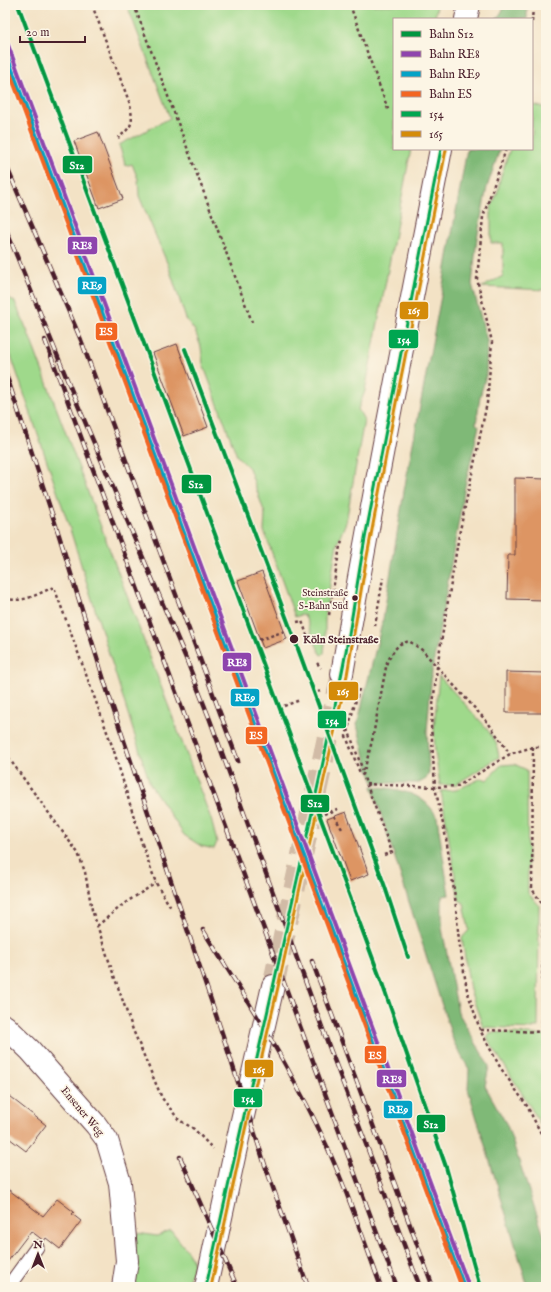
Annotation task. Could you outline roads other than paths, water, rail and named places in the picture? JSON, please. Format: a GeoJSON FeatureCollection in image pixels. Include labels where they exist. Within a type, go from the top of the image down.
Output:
{"type":"FeatureCollection","features":[{"type":"Feature","properties":{"kind":"main road"},"geometry":{"type":"LineString","coordinates":[[342,674],[360,566],[441,150]]}},
{"type":"Feature","properties":{"kind":"main road"},"geometry":{"type":"LineString","coordinates":[[206,1287],[273,986]]}},
{"type":"Feature","properties":{"kind":"main road","name":"Ensener Weg"},"geometry":{"type":"LineString","coordinates":[[5,1026],[30,1050],[96,1124],[107,1140],[120,1183],[127,1261],[123,1287]]}},
{"type":"Feature","properties":{"kind":"lane"},"geometry":{"type":"LineString","coordinates":[[8,1287],[37,1247]]}},
{"type":"Feature","properties":{"kind":"tunnel"},"geometry":{"type":"LineString","coordinates":[[273,986],[342,674]]}},
{"type":"Feature","properties":{"kind":"railway"},"geometry":{"type":"LineString","coordinates":[[5,163],[81,340],[238,761]]}},
{"type":"Feature","properties":{"kind":"railway"},"geometry":{"type":"LineString","coordinates":[[5,227],[71,389],[185,656],[210,720],[330,1049],[420,1287]]}},
{"type":"Feature","properties":{"kind":"railway"},"geometry":{"type":"LineString","coordinates":[[45,340],[397,1287]]}},
{"type":"Feature","properties":{"kind":"railway"},"geometry":{"type":"LineString","coordinates":[[5,371],[57,529],[108,693],[265,1165],[308,1287]]}},
{"type":"Feature","properties":{"kind":"railway"},"geometry":{"type":"LineString","coordinates":[[203,930],[273,1042],[316,1122],[347,1195],[381,1287]]}},
{"type":"Feature","properties":{"kind":"railway"},"geometry":{"type":"LineString","coordinates":[[312,961],[433,1287]]}},
{"type":"Feature","properties":{"kind":"railway"},"geometry":{"type":"LineString","coordinates":[[180,1157],[237,1287]]}},
{"type":"Feature","properties":{"kind":"rail line","name":"S12"},"geometry":{"type":"LineString","coordinates":[[18,5],[382,983],[446,1167],[480,1287]]}},
{"type":"Feature","properties":{"kind":"rail line","name":"RE8"},"geometry":{"type":"LineString","coordinates":[[5,37],[469,1287]]}},
{"type":"Feature","properties":{"kind":"rail line","name":"RE9"},"geometry":{"type":"LineString","coordinates":[[5,51],[464,1287]]}},
{"type":"Feature","properties":{"kind":"rail line","name":"ES"},"geometry":{"type":"LineString","coordinates":[[10,73],[461,1285]]}},
{"type":"Feature","properties":{"kind":"rail line","name":"S12"},"geometry":{"type":"LineString","coordinates":[[185,349],[294,638],[385,887],[408,957]]}},
{"type":"Feature","properties":{"kind":"place","name":"Steinstraße S-Bahn Süd"},"geometry":{"type":"Point","coordinates":[355,598]}},
{"type":"Feature","properties":{"kind":"place","name":"Köln Steinstraße"},"geometry":{"type":"Point","coordinates":[294,639]}}]}
